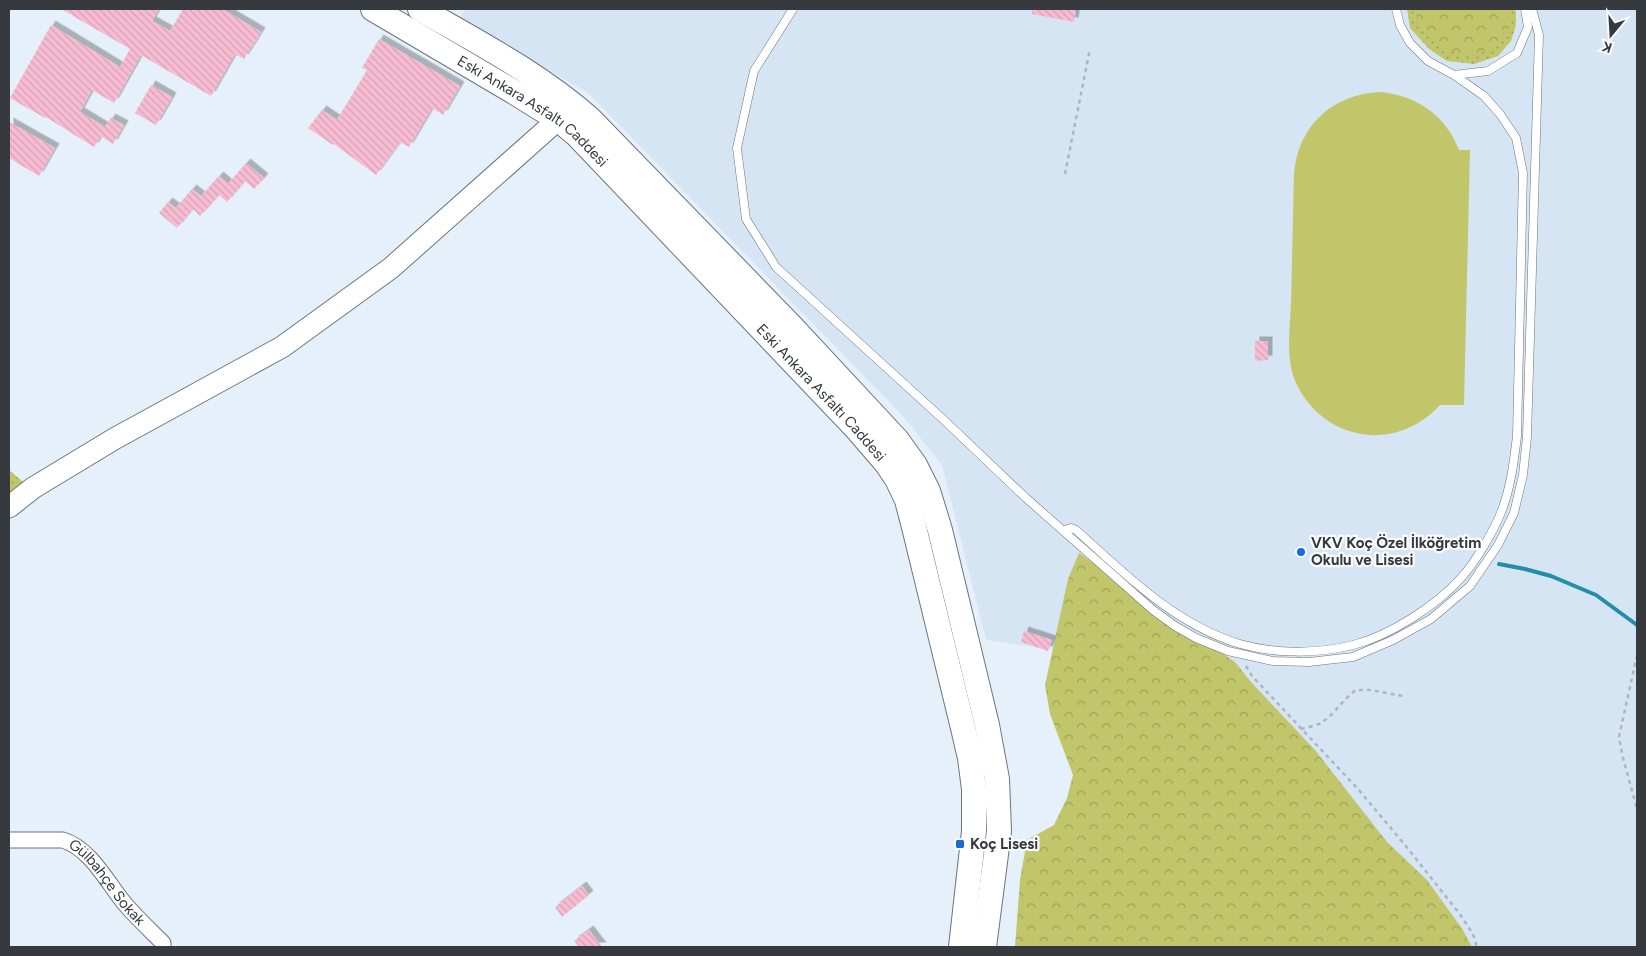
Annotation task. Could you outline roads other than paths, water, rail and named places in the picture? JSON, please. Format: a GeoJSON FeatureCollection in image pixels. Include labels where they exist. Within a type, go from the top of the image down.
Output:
{"type":"FeatureCollection","features":[{"type":"Feature","properties":{"kind":"main road","name":"Eski Ankara Asfaltı Caddesi"},"geometry":{"type":"LineString","coordinates":[[373,9],[514,92],[566,112],[607,135],[792,327],[897,440],[911,459],[921,476],[935,510],[987,725],[997,779],[999,831],[984,947]]}},
{"type":"Feature","properties":{"kind":"main road","name":"Eski Ankara Asfaltı Caddesi"},"geometry":{"type":"LineString","coordinates":[[420,9],[520,67],[566,112],[577,135],[856,428],[887,464],[896,479],[906,500],[915,531],[970,758],[974,789],[975,824],[961,947]]}},
{"type":"Feature","properties":{"kind":"street"},"geometry":{"type":"LineString","coordinates":[[9,507],[33,488],[114,439],[282,347],[391,268],[566,112]]}},
{"type":"Feature","properties":{"kind":"street","name":"Gülbahçe Sokak"},"geometry":{"type":"LineString","coordinates":[[9,840],[52,840],[71,843],[79,848],[98,868],[126,905],[164,946]]}},
{"type":"Feature","properties":{"kind":"lane"},"geometry":{"type":"LineString","coordinates":[[793,9],[754,71],[737,148],[746,219],[776,267],[945,421],[1026,498],[1123,584],[1175,626],[1228,651],[1273,661],[1309,662],[1353,657],[1393,640],[1431,620],[1470,586],[1498,545],[1514,513],[1523,475],[1527,437],[1539,35],[1532,9]]}},
{"type":"Feature","properties":{"kind":"lane"},"geometry":{"type":"LineString","coordinates":[[1064,530],[1071,528],[1076,530],[1157,600],[1191,623],[1241,644],[1281,651],[1312,651],[1353,645],[1391,630],[1426,610],[1462,578],[1488,540],[1502,511],[1513,473],[1517,436],[1523,173],[1516,138],[1500,114],[1484,96],[1454,75],[1428,61],[1410,43],[1400,25],[1396,9]]}},
{"type":"Feature","properties":{"kind":"lane"},"geometry":{"type":"LineString","coordinates":[[1454,75],[1488,71],[1517,53],[1528,27],[1525,9]]}},
{"type":"Feature","properties":{"kind":"waterway"},"geometry":{"type":"LineString","coordinates":[[1499,564],[1551,576],[1596,595],[1637,625]]}},
{"type":"Feature","properties":{"kind":"place","name":"VKV Koç Özel İlköğretim Okulu ve Lisesi"},"geometry":{"type":"Point","coordinates":[1301,552]}},
{"type":"Feature","properties":{"kind":"place","name":"Koç Lisesi"},"geometry":{"type":"Point","coordinates":[960,844]}}]}
